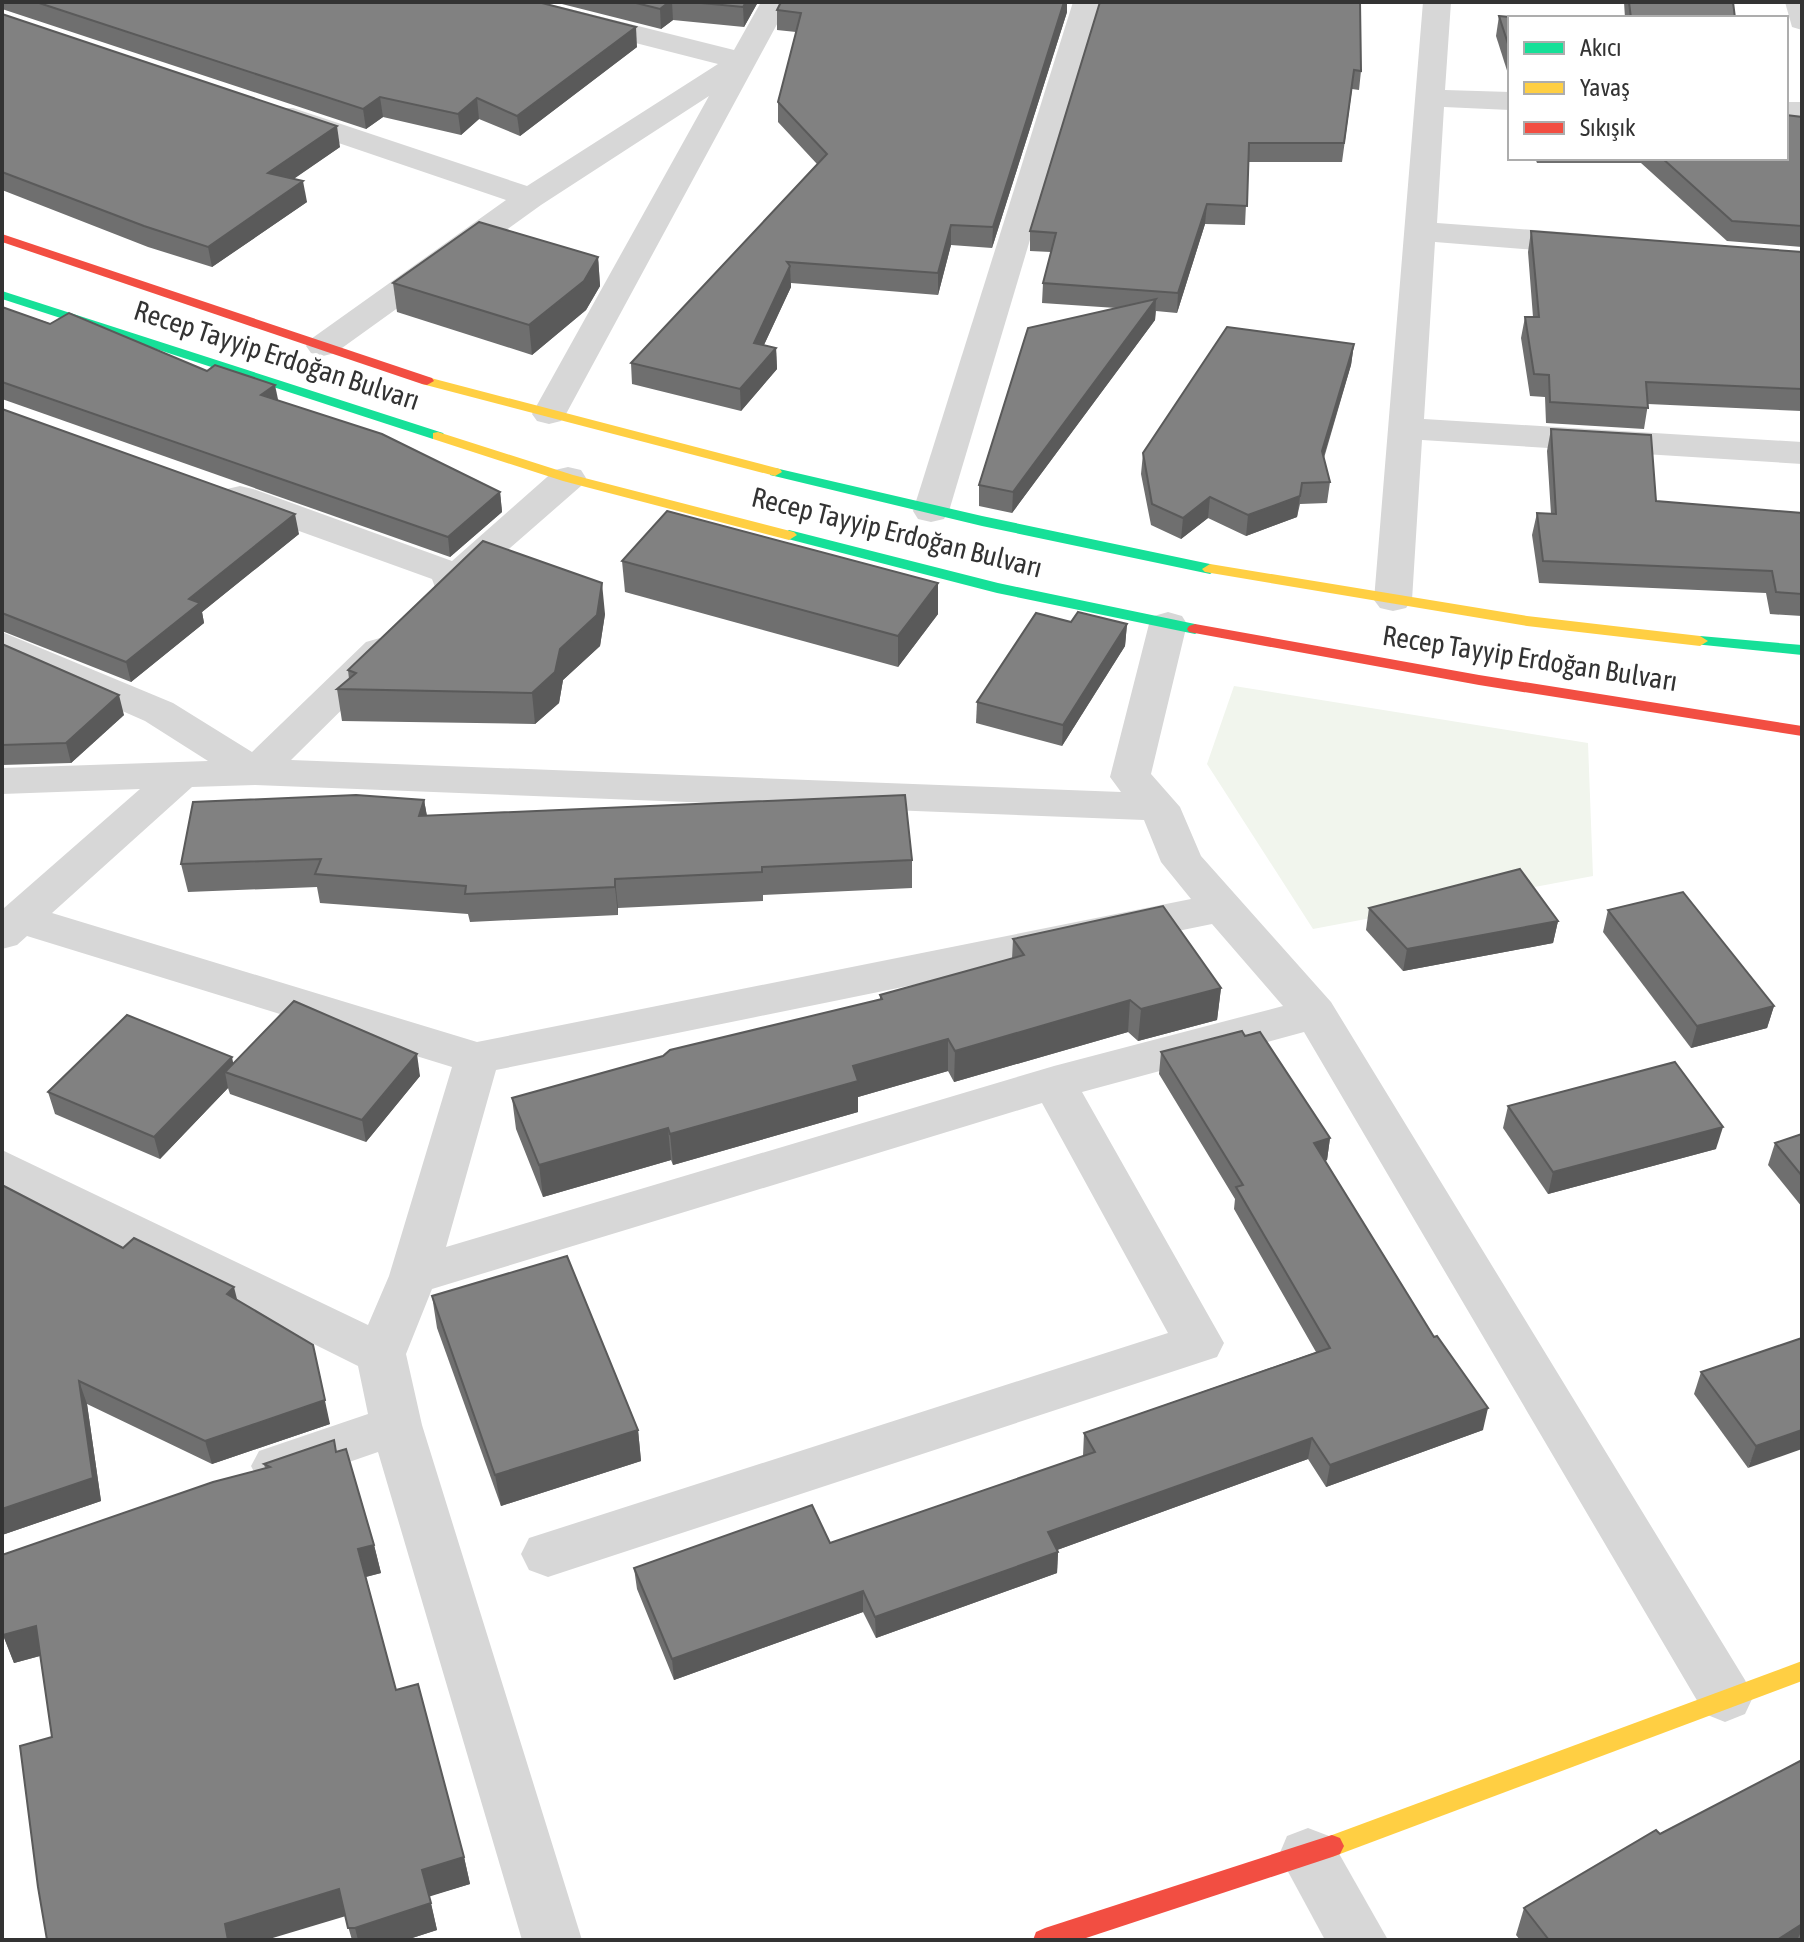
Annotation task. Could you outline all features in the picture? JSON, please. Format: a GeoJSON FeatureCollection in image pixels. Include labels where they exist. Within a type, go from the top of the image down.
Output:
{"type":"FeatureCollection","features":[{"type":"Feature","properties":{"kind":"main road","name":"Recep Tayyip Erdoğan Bulvarı"},"geometry":{"type":"LineString","coordinates":[[2,238],[439,385],[931,511],[1128,552],[1393,600],[1641,637],[1802,650]]}},
{"type":"Feature","properties":{"kind":"main road","name":"Recep Tayyip Erdoğan Bulvarı"},"geometry":{"type":"LineString","coordinates":[[8,303],[568,478],[997,588],[1168,624],[1479,680],[1802,731]]}},
{"type":"Feature","properties":{"kind":"main road"},"geometry":{"type":"LineString","coordinates":[[1641,637],[1802,658]]}},
{"type":"Feature","properties":{"kind":"main road"},"geometry":{"type":"LineString","coordinates":[[1479,680],[1802,719]]}},
{"type":"Feature","properties":{"kind":"main road"},"geometry":{"type":"LineString","coordinates":[[1045,1940],[1308,1855],[1725,1697],[1802,1671]]}},
{"type":"Feature","properties":{"kind":"street"},"geometry":{"type":"LineString","coordinates":[[508,2],[742,61]]}},
{"type":"Feature","properties":{"kind":"street"},"geometry":{"type":"LineString","coordinates":[[549,414],[775,2]]}},
{"type":"Feature","properties":{"kind":"street"},"geometry":{"type":"LineString","coordinates":[[931,511],[1087,2]]}},
{"type":"Feature","properties":{"kind":"street"},"geometry":{"type":"LineString","coordinates":[[1393,600],[1437,2]]}},
{"type":"Feature","properties":{"kind":"street"},"geometry":{"type":"LineString","coordinates":[[1799,2],[1802,21]]}},
{"type":"Feature","properties":{"kind":"street"},"geometry":{"type":"LineString","coordinates":[[323,346],[530,198],[742,61]]}},
{"type":"Feature","properties":{"kind":"street"},"geometry":{"type":"LineString","coordinates":[[1432,98],[1508,101]]}},
{"type":"Feature","properties":{"kind":"street"},"geometry":{"type":"LineString","coordinates":[[258,106],[530,198]]}},
{"type":"Feature","properties":{"kind":"street"},"geometry":{"type":"LineString","coordinates":[[1421,231],[1611,245]]}},
{"type":"Feature","properties":{"kind":"street"},"geometry":{"type":"LineString","coordinates":[[1407,428],[1802,453]]}},
{"type":"Feature","properties":{"kind":"street"},"geometry":{"type":"LineString","coordinates":[[255,772],[456,575],[532,513],[568,478]]}},
{"type":"Feature","properties":{"kind":"street"},"geometry":{"type":"LineString","coordinates":[[207,485],[456,575]]}},
{"type":"Feature","properties":{"kind":"street"},"geometry":{"type":"LineString","coordinates":[[1168,624],[1130,777],[1159,807],[1182,862],[1225,907],[1315,1013],[1725,1697]]}},
{"type":"Feature","properties":{"kind":"street"},"geometry":{"type":"LineString","coordinates":[[2,644],[159,712],[255,772]]}},
{"type":"Feature","properties":{"kind":"street"},"geometry":{"type":"LineString","coordinates":[[2,781],[255,772],[1159,807]]}},
{"type":"Feature","properties":{"kind":"street"},"geometry":{"type":"LineString","coordinates":[[10,926],[181,775]]}},
{"type":"Feature","properties":{"kind":"street"},"geometry":{"type":"LineString","coordinates":[[10,926],[477,1058],[1225,907]]}},
{"type":"Feature","properties":{"kind":"street"},"geometry":{"type":"LineString","coordinates":[[413,1276],[1054,1083],[1315,1013]]}},
{"type":"Feature","properties":{"kind":"street"},"geometry":{"type":"LineString","coordinates":[[477,1058],[413,1276],[381,1354],[396,1425],[552,1940]]}},
{"type":"Feature","properties":{"kind":"street"},"geometry":{"type":"LineString","coordinates":[[548,1554],[1199,1343],[1054,1083]]}},
{"type":"Feature","properties":{"kind":"street"},"geometry":{"type":"LineString","coordinates":[[2,1168],[381,1354]]}},
{"type":"Feature","properties":{"kind":"street"},"geometry":{"type":"LineString","coordinates":[[236,1480],[396,1425]]}},
{"type":"Feature","properties":{"kind":"street"},"geometry":{"type":"LineString","coordinates":[[1308,1855],[1358,1940]]}},
{"type":"Feature","properties":{"kind":"shaded area"},"geometry":{"type":"Polygon","coordinates":[[[1234,686],[1588,743],[1593,876],[1313,929],[1207,764],[1234,686]]]}},
{"type":"Feature","properties":{"kind":"building"},"geometry":{"type":"Polygon","coordinates":[[[36,2],[538,2],[636,27],[517,116],[477,98],[458,114],[380,97],[363,109],[36,2]]]}},
{"type":"Feature","properties":{"kind":"building"},"geometry":{"type":"Polygon","coordinates":[[[632,2],[669,2],[660,9],[632,2]]]}},
{"type":"Feature","properties":{"kind":"building"},"geometry":{"type":"Polygon","coordinates":[[[691,2],[746,2],[743,7],[691,2]]]}},
{"type":"Feature","properties":{"kind":"building"},"geometry":{"type":"Polygon","coordinates":[[[781,2],[1064,2],[993,227],[951,225],[938,273],[787,262],[790,266],[754,343],[776,348],[740,389],[631,363],[827,154],[778,102],[801,13],[777,10],[781,2]]]}},
{"type":"Feature","properties":{"kind":"building"},"geometry":{"type":"Polygon","coordinates":[[[1100,2],[1360,2],[1361,71],[1354,70],[1344,143],[1249,143],[1247,206],[1207,204],[1178,293],[1043,283],[1056,233],[1030,231],[1100,2]]]}},
{"type":"Feature","properties":{"kind":"building"},"geometry":{"type":"Polygon","coordinates":[[[1629,2],[1733,2],[1735,16],[1631,16],[1629,2]]]}},
{"type":"Feature","properties":{"kind":"building"},"geometry":{"type":"Polygon","coordinates":[[[2,14],[337,126],[268,173],[303,181],[208,247],[144,226],[2,172],[2,14]]]}},
{"type":"Feature","properties":{"kind":"building"},"geometry":{"type":"Polygon","coordinates":[[[1499,16],[1508,17],[1508,44],[1499,16]]]}},
{"type":"Feature","properties":{"kind":"building"},"geometry":{"type":"Polygon","coordinates":[[[1788,115],[1802,117],[1802,226],[1732,221],[1664,160],[1788,160],[1788,115]]]}},
{"type":"Feature","properties":{"kind":"building"},"geometry":{"type":"Polygon","coordinates":[[[479,222],[598,257],[584,281],[529,325],[393,283],[479,222]]]}},
{"type":"Feature","properties":{"kind":"building"},"geometry":{"type":"Polygon","coordinates":[[[1531,231],[1802,252],[1802,389],[1646,382],[1648,408],[1550,402],[1549,375],[1534,374],[1525,317],[1539,317],[1531,231]]]}},
{"type":"Feature","properties":{"kind":"building"},"geometry":{"type":"Polygon","coordinates":[[[1156,299],[1013,492],[979,485],[1028,328],[1156,299]]]}},
{"type":"Feature","properties":{"kind":"building"},"geometry":{"type":"Polygon","coordinates":[[[2,307],[50,324],[69,313],[207,371],[215,365],[275,385],[261,395],[382,434],[500,492],[448,537],[2,382],[2,307]]]}},
{"type":"Feature","properties":{"kind":"building"},"geometry":{"type":"Polygon","coordinates":[[[1227,327],[1354,344],[1322,451],[1330,482],[1302,483],[1300,496],[1248,515],[1210,497],[1183,518],[1152,504],[1143,453],[1227,327]]]}},
{"type":"Feature","properties":{"kind":"building"},"geometry":{"type":"Polygon","coordinates":[[[2,409],[295,514],[189,599],[200,603],[126,662],[2,613],[2,409]]]}},
{"type":"Feature","properties":{"kind":"building"},"geometry":{"type":"Polygon","coordinates":[[[1551,429],[1651,435],[1656,501],[1802,513],[1802,594],[1776,592],[1772,571],[1543,561],[1537,513],[1556,514],[1551,429]]]}},
{"type":"Feature","properties":{"kind":"building"},"geometry":{"type":"Polygon","coordinates":[[[667,511],[938,583],[898,636],[622,561],[667,511]]]}},
{"type":"Feature","properties":{"kind":"building"},"geometry":{"type":"Polygon","coordinates":[[[483,541],[602,583],[597,615],[560,649],[555,672],[532,693],[337,689],[356,673],[348,670],[483,541]]]}},
{"type":"Feature","properties":{"kind":"building"},"geometry":{"type":"Polygon","coordinates":[[[1078,612],[1127,624],[1063,725],[977,702],[1036,613],[1071,622],[1078,612]]]}},
{"type":"Feature","properties":{"kind":"building"},"geometry":{"type":"Polygon","coordinates":[[[2,644],[119,695],[66,743],[2,745],[2,644]]]}},
{"type":"Feature","properties":{"kind":"building"},"geometry":{"type":"Polygon","coordinates":[[[356,795],[424,800],[419,816],[905,795],[912,860],[762,867],[762,872],[615,879],[615,887],[465,894],[466,886],[315,874],[321,859],[181,864],[193,802],[356,795]]]}},
{"type":"Feature","properties":{"kind":"building"},"geometry":{"type":"Polygon","coordinates":[[[1520,869],[1558,921],[1407,949],[1369,908],[1520,869]]]}},
{"type":"Feature","properties":{"kind":"building"},"geometry":{"type":"Polygon","coordinates":[[[1683,892],[1774,1006],[1697,1026],[1608,910],[1683,892]]]}},
{"type":"Feature","properties":{"kind":"building"},"geometry":{"type":"Polygon","coordinates":[[[1163,906],[1221,988],[1141,1009],[1130,1000],[955,1051],[948,1039],[853,1066],[858,1081],[670,1134],[668,1128],[539,1165],[512,1098],[663,1056],[670,1050],[882,999],[880,995],[1024,955],[1013,939],[1163,906]]]}},
{"type":"Feature","properties":{"kind":"building"},"geometry":{"type":"Polygon","coordinates":[[[294,1001],[417,1054],[362,1120],[225,1072],[294,1001]]]}},
{"type":"Feature","properties":{"kind":"building"},"geometry":{"type":"Polygon","coordinates":[[[127,1015],[232,1057],[154,1137],[48,1092],[127,1015]]]}},
{"type":"Feature","properties":{"kind":"building"},"geometry":{"type":"Polygon","coordinates":[[[1242,1031],[1245,1036],[1260,1032],[1330,1138],[1314,1143],[1434,1337],[1437,1336],[1488,1408],[1330,1465],[1312,1438],[1048,1532],[1058,1552],[875,1617],[863,1591],[672,1659],[634,1568],[812,1505],[830,1543],[1095,1452],[1084,1433],[1330,1348],[1236,1187],[1243,1185],[1161,1052],[1242,1031]]]}},
{"type":"Feature","properties":{"kind":"building"},"geometry":{"type":"Polygon","coordinates":[[[1675,1062],[1723,1127],[1553,1172],[1508,1106],[1675,1062]]]}},
{"type":"Feature","properties":{"kind":"building"},"geometry":{"type":"Polygon","coordinates":[[[1802,1134],[1802,1176],[1775,1143],[1802,1134]]]}},
{"type":"Feature","properties":{"kind":"building"},"geometry":{"type":"Polygon","coordinates":[[[2,1185],[123,1248],[134,1238],[234,1287],[227,1294],[313,1345],[325,1400],[205,1441],[79,1381],[93,1478],[2,1509],[2,1185]]]}},
{"type":"Feature","properties":{"kind":"building"},"geometry":{"type":"Polygon","coordinates":[[[567,1256],[638,1430],[495,1475],[432,1296],[567,1256]]]}},
{"type":"Feature","properties":{"kind":"building"},"geometry":{"type":"Polygon","coordinates":[[[1802,1338],[1802,1430],[1756,1446],[1701,1372],[1802,1338]]]}},
{"type":"Feature","properties":{"kind":"building"},"geometry":{"type":"Polygon","coordinates":[[[334,1440],[336,1452],[346,1449],[374,1545],[358,1549],[396,1690],[418,1684],[464,1857],[422,1870],[431,1903],[355,1928],[348,1928],[339,1889],[225,1924],[228,1940],[47,1940],[20,1746],[52,1737],[36,1626],[3,1635],[2,1555],[213,1482],[270,1467],[264,1464],[334,1440]]]}},
{"type":"Feature","properties":{"kind":"building"},"geometry":{"type":"Polygon","coordinates":[[[1802,1760],[1802,1924],[1777,1940],[1549,1940],[1524,1908],[1656,1830],[1660,1834],[1802,1760]]]}},
{"type":"Feature","properties":{"kind":"traffic: fast"},"geometry":{"type":"LineString","coordinates":[[2,295],[438,436]]}},
{"type":"Feature","properties":{"kind":"traffic: fast"},"geometry":{"type":"LineString","coordinates":[[775,472],[982,521],[1210,569]]}},
{"type":"Feature","properties":{"kind":"traffic: fast"},"geometry":{"type":"LineString","coordinates":[[789,535],[997,588],[1195,629]]}},
{"type":"Feature","properties":{"kind":"traffic: fast"},"geometry":{"type":"LineString","coordinates":[[1700,641],[1802,650]]}},
{"type":"Feature","properties":{"kind":"traffic: slow"},"geometry":{"type":"LineString","coordinates":[[427,381],[775,472]]}},
{"type":"Feature","properties":{"kind":"traffic: slow"},"geometry":{"type":"LineString","coordinates":[[438,436],[568,478],[789,535]]}},
{"type":"Feature","properties":{"kind":"traffic: slow"},"geometry":{"type":"LineString","coordinates":[[1210,569],[1527,621],[1700,641]]}},
{"type":"Feature","properties":{"kind":"traffic: slow"},"geometry":{"type":"LineString","coordinates":[[1332,1846],[1802,1671]]}},
{"type":"Feature","properties":{"kind":"traffic: jam"},"geometry":{"type":"LineString","coordinates":[[2,238],[427,381]]}},
{"type":"Feature","properties":{"kind":"traffic: jam"},"geometry":{"type":"LineString","coordinates":[[1195,629],[1479,680],[1802,731]]}},
{"type":"Feature","properties":{"kind":"traffic: jam"},"geometry":{"type":"LineString","coordinates":[[1045,1940],[1332,1846]]}}]}
